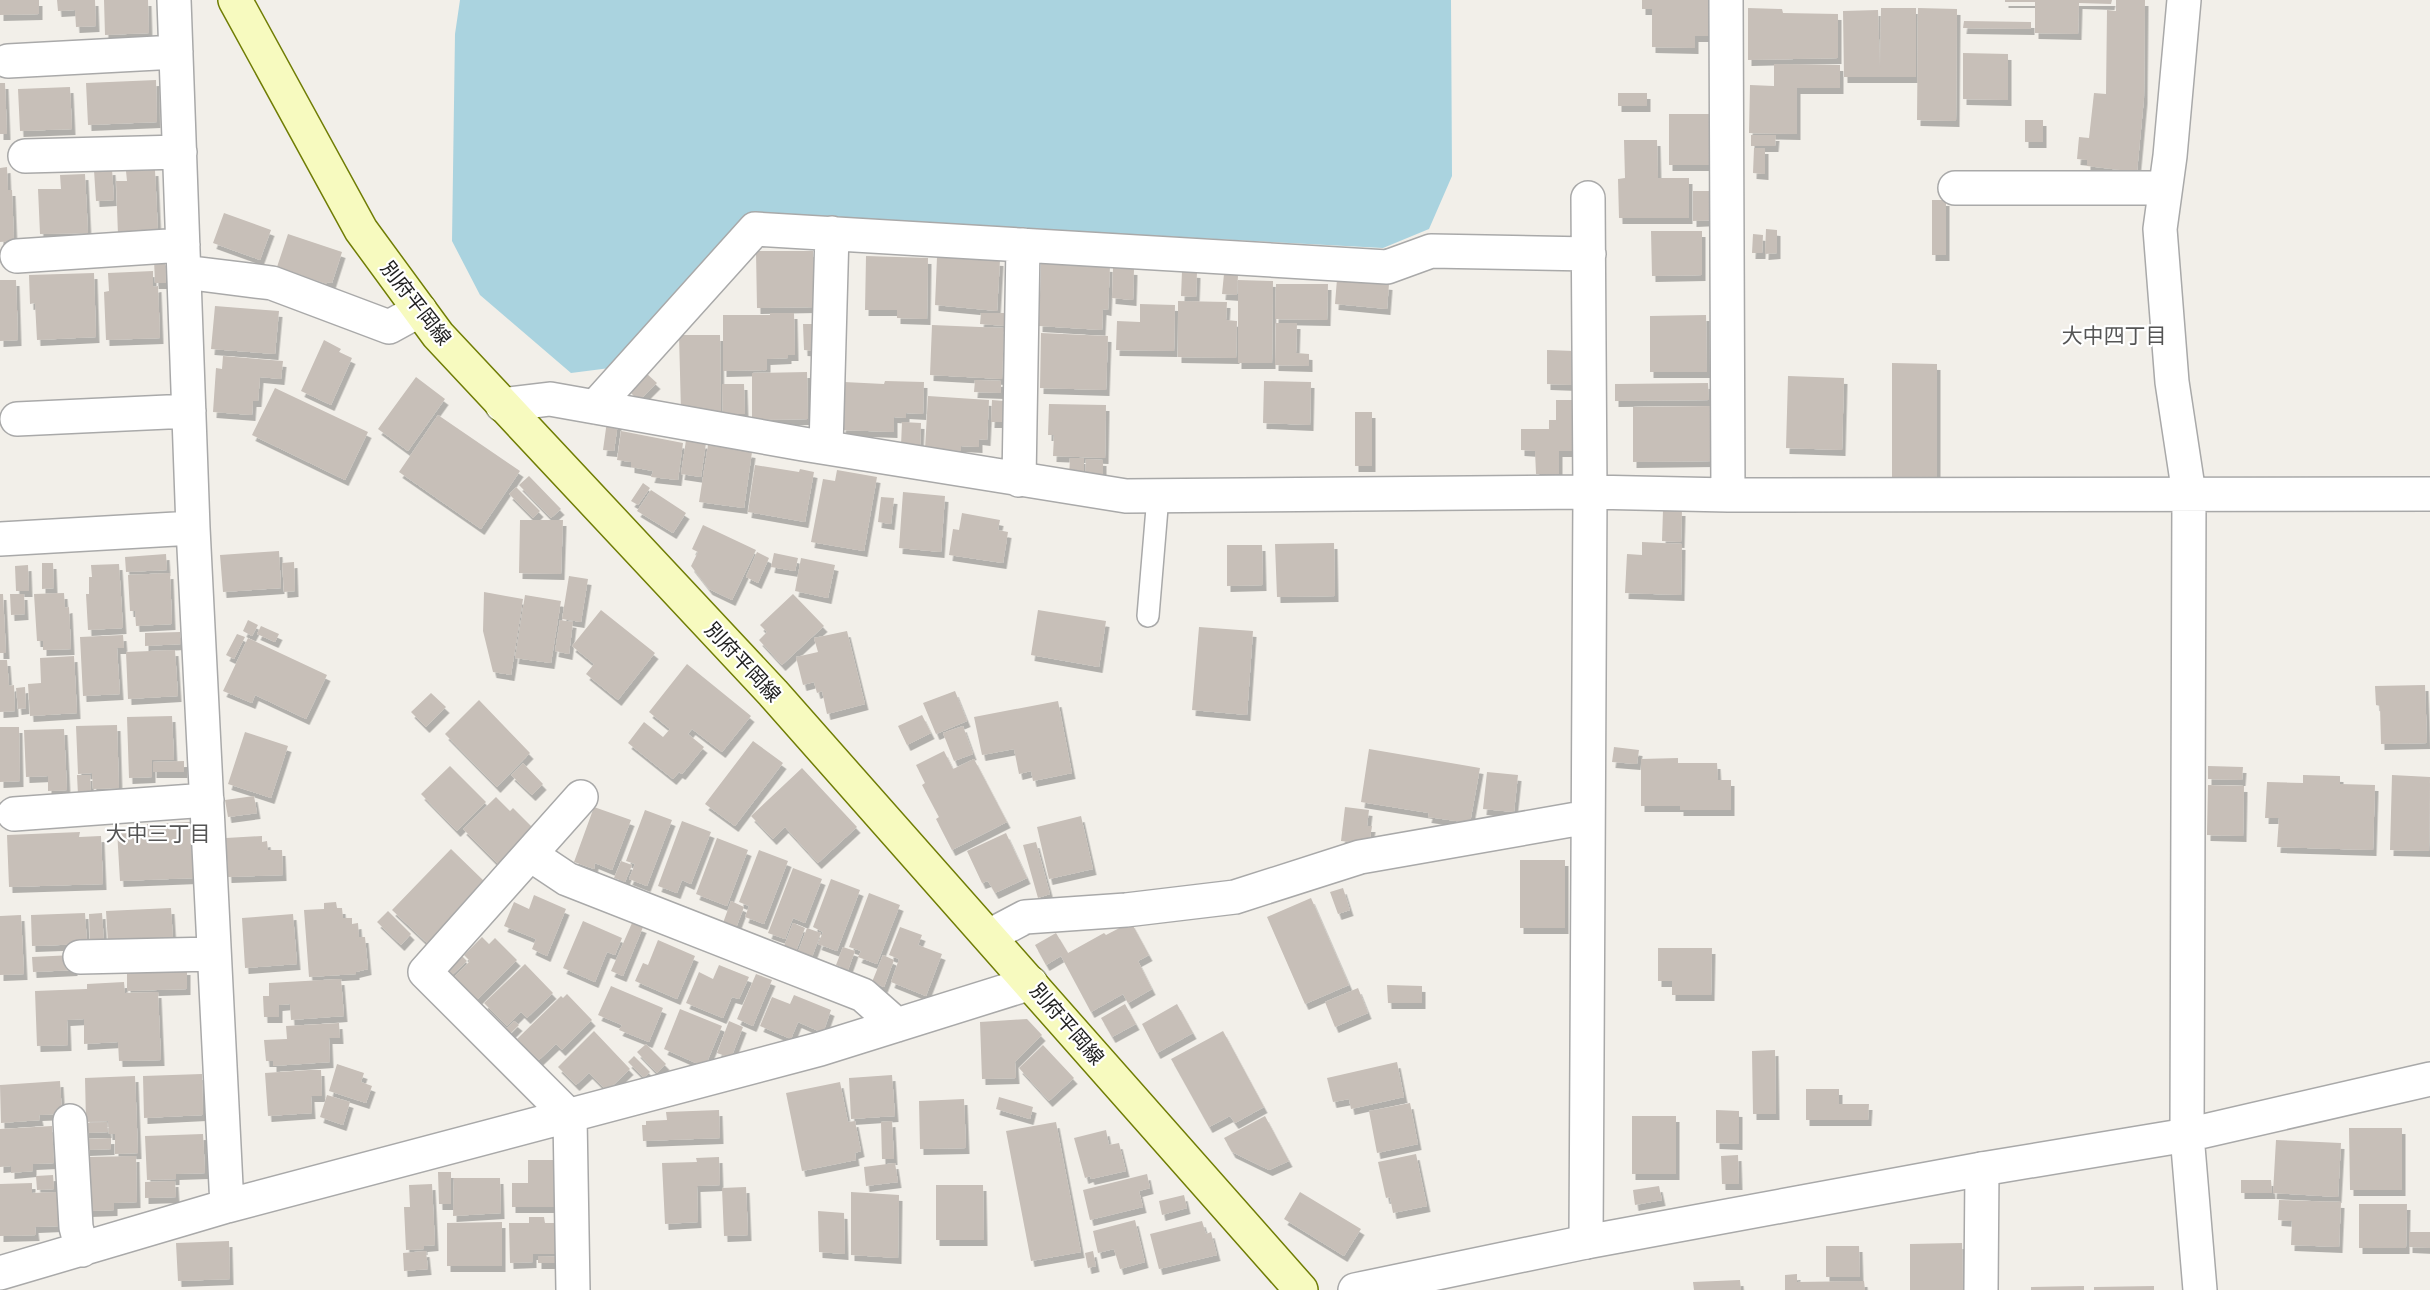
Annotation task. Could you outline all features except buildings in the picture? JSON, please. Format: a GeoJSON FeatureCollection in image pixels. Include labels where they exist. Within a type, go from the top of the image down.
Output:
{"type":"FeatureCollection","features":[{"type":"Feature","properties":{"kind":"main road","name":"別府平岡線"},"geometry":{"type":"LineString","coordinates":[[235,0],[361,230],[438,335],[773,693],[1301,1290]]}},
{"type":"Feature","properties":{"kind":"street"},"geometry":{"type":"LineString","coordinates":[[174,0],[193,528],[227,1206]]}},
{"type":"Feature","properties":{"kind":"street"},"geometry":{"type":"LineString","coordinates":[[1726,0],[1728,495]]}},
{"type":"Feature","properties":{"kind":"street"},"geometry":{"type":"LineString","coordinates":[[2184,0],[2170,156],[2160,229],[2172,382],[2189,494],[2187,1135],[2199,1290]]}},
{"type":"Feature","properties":{"kind":"street"},"geometry":{"type":"LineString","coordinates":[[8,61],[176,52]]}},
{"type":"Feature","properties":{"kind":"street"},"geometry":{"type":"LineString","coordinates":[[25,156],[180,152]]}},
{"type":"Feature","properties":{"kind":"street"},"geometry":{"type":"LineString","coordinates":[[1955,188],[2165,188]]}},
{"type":"Feature","properties":{"kind":"street"},"geometry":{"type":"LineString","coordinates":[[1586,1242],[1590,492],[1588,198]]}},
{"type":"Feature","properties":{"kind":"street"},"geometry":{"type":"LineString","coordinates":[[595,407],[755,229],[1387,267],[1431,251],[1589,254]]}},
{"type":"Feature","properties":{"kind":"street"},"geometry":{"type":"LineString","coordinates":[[826,447],[832,233]]}},
{"type":"Feature","properties":{"kind":"street"},"geometry":{"type":"LineString","coordinates":[[1019,480],[1023,245]]}},
{"type":"Feature","properties":{"kind":"street"},"geometry":{"type":"LineString","coordinates":[[17,256],[183,259],[272,283],[390,327],[420,310]]}},
{"type":"Feature","properties":{"kind":"street"},"geometry":{"type":"LineString","coordinates":[[502,405],[550,399],[1019,480],[1126,496],[1590,492],[1728,495],[2430,494]]}},
{"type":"Feature","properties":{"kind":"street"},"geometry":{"type":"LineString","coordinates":[[17,419],[189,411]]}},
{"type":"Feature","properties":{"kind":"street"},"geometry":{"type":"LineString","coordinates":[[0,539],[193,528]]}},
{"type":"Feature","properties":{"kind":"street"},"geometry":{"type":"LineString","coordinates":[[573,1290],[570,1117],[425,972],[580,797]]}},
{"type":"Feature","properties":{"kind":"street"},"geometry":{"type":"LineString","coordinates":[[14,814],[207,800]]}},
{"type":"Feature","properties":{"kind":"street"},"geometry":{"type":"LineString","coordinates":[[989,936],[1025,917],[1126,910],[1235,897],[1360,857],[1588,817]]}},
{"type":"Feature","properties":{"kind":"street"},"geometry":{"type":"LineString","coordinates":[[531,855],[567,879],[863,995],[897,1025]]}},
{"type":"Feature","properties":{"kind":"street"},"geometry":{"type":"LineString","coordinates":[[80,957],[214,954]]}},
{"type":"Feature","properties":{"kind":"street"},"geometry":{"type":"LineString","coordinates":[[0,1273],[227,1206],[820,1049],[1031,983]]}},
{"type":"Feature","properties":{"kind":"street"},"geometry":{"type":"LineString","coordinates":[[1355,1290],[1586,1242],[1982,1169],[2187,1135],[2430,1079]]}},
{"type":"Feature","properties":{"kind":"street"},"geometry":{"type":"LineString","coordinates":[[70,1121],[76,1227],[82,1250]]}},
{"type":"Feature","properties":{"kind":"street"},"geometry":{"type":"LineString","coordinates":[[1981,1290],[1982,1169]]}},
{"type":"Feature","properties":{"kind":"lane"},"geometry":{"type":"LineString","coordinates":[[1148,616],[1158,496]]}},
{"type":"Feature","properties":{"kind":"water"},"geometry":{"type":"Polygon","coordinates":[[[460,0],[1451,0],[1452,176],[1429,229],[1383,248],[748,214],[610,368],[571,373],[480,295],[452,241],[455,34],[460,0]]]}},
{"type":"Feature","properties":{"kind":"district","name":"大中四丁目"},"geometry":{"type":"Point","coordinates":[2114,336]}},
{"type":"Feature","properties":{"kind":"district","name":"大中三丁目"},"geometry":{"type":"Point","coordinates":[158,834]}}]}
